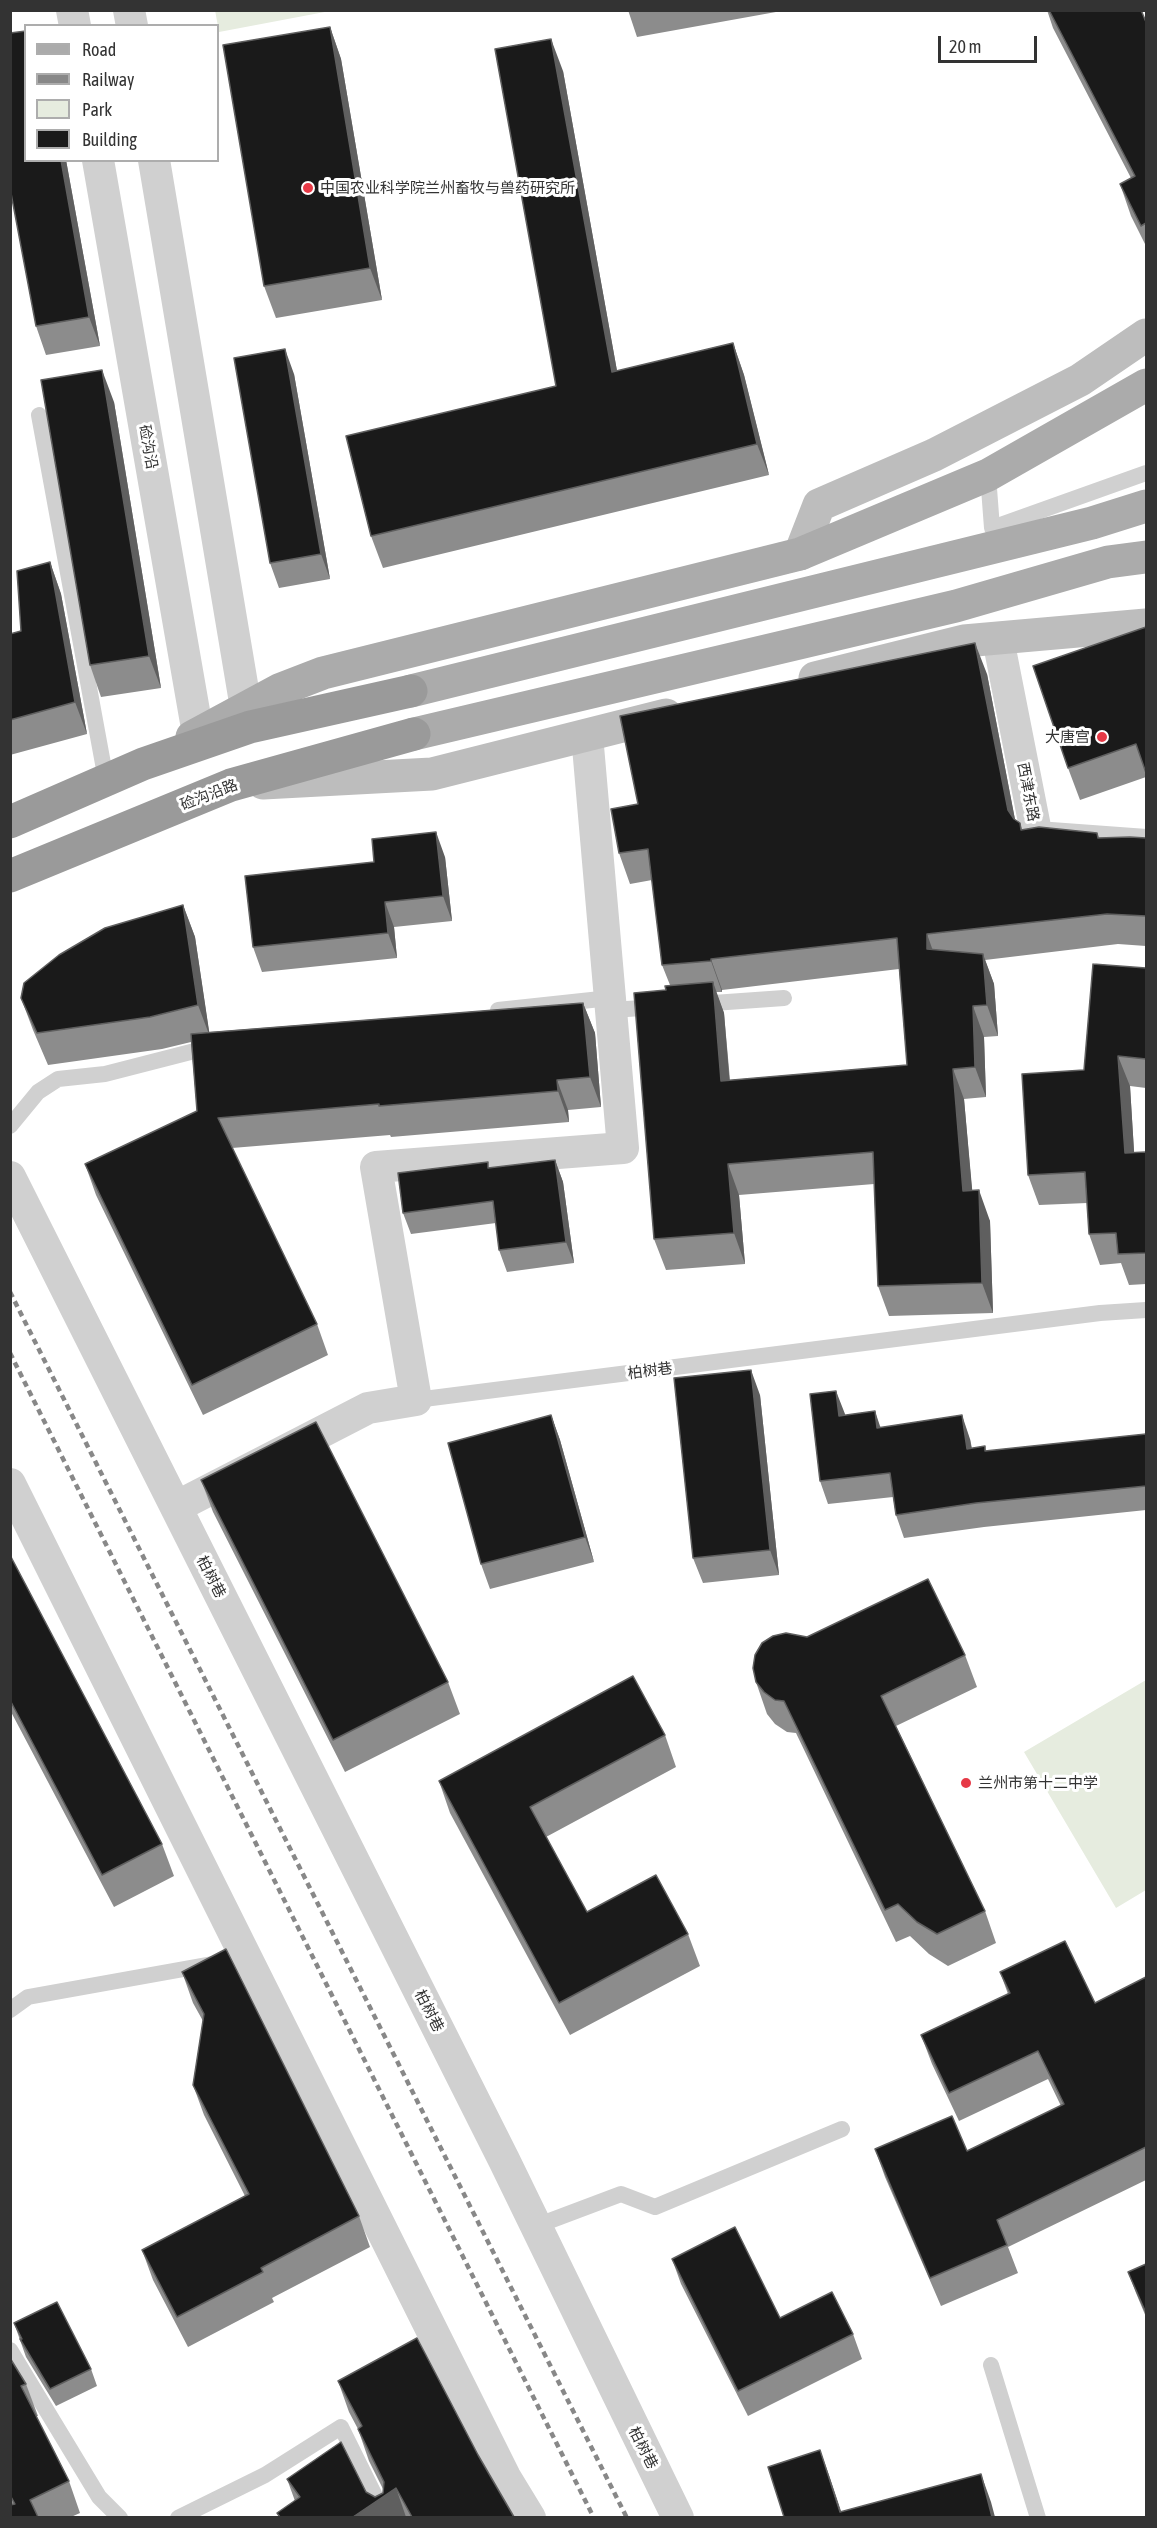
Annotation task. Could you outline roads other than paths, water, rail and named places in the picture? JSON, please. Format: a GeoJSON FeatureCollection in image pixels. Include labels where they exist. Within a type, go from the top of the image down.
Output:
{"type":"FeatureCollection","features":[{"type":"Feature","properties":{"kind":"highway"},"geometry":{"type":"LineString","coordinates":[[10,822],[143,764],[250,727],[411,691]]}},
{"type":"Feature","properties":{"kind":"highway","name":"硷沟沿路"},"geometry":{"type":"LineString","coordinates":[[10,876],[231,785],[414,734]]}},
{"type":"Feature","properties":{"kind":"main road"},"geometry":{"type":"LineString","coordinates":[[143,764],[279,690],[323,673],[800,554],[988,475],[1146,385]]}},
{"type":"Feature","properties":{"kind":"main road"},"geometry":{"type":"LineString","coordinates":[[411,691],[1092,523],[1146,506]]}},
{"type":"Feature","properties":{"kind":"main road"},"geometry":{"type":"LineString","coordinates":[[414,734],[956,606],[1108,562],[1146,548]]}},
{"type":"Feature","properties":{"kind":"main road"},"geometry":{"type":"LineString","coordinates":[[1108,562],[1146,557]]}},
{"type":"Feature","properties":{"kind":"street","name":"硷沟沿"},"geometry":{"type":"LineString","coordinates":[[98,162],[198,734]]}},
{"type":"Feature","properties":{"kind":"street"},"geometry":{"type":"LineString","coordinates":[[154,162],[246,708]]}},
{"type":"Feature","properties":{"kind":"street"},"geometry":{"type":"LineString","coordinates":[[800,554],[819,505],[934,455],[1059,391],[1080,380],[1146,335]]}},
{"type":"Feature","properties":{"kind":"street"},"geometry":{"type":"LineString","coordinates":[[781,687],[964,641],[1146,625]]}},
{"type":"Feature","properties":{"kind":"street","name":"西津东路"},"geometry":{"type":"LineString","coordinates":[[998,639],[1037,837],[1146,845]]}},
{"type":"Feature","properties":{"kind":"street"},"geometry":{"type":"LineString","coordinates":[[231,785],[432,774],[690,710]]}},
{"type":"Feature","properties":{"kind":"street"},"geometry":{"type":"LineString","coordinates":[[416,1400],[376,1167],[623,1148],[587,735]]}},
{"type":"Feature","properties":{"kind":"street","name":"柏树巷"},"geometry":{"type":"LineString","coordinates":[[10,1177],[536,2226],[678,2517]]}},
{"type":"Feature","properties":{"kind":"street","name":"柏树巷"},"geometry":{"type":"LineString","coordinates":[[176,1507],[368,1408],[416,1400]]}},
{"type":"Feature","properties":{"kind":"street"},"geometry":{"type":"LineString","coordinates":[[10,1484],[235,1960],[505,2477],[530,2517]]}},
{"type":"Feature","properties":{"kind":"lane"},"geometry":{"type":"LineString","coordinates":[[39,415],[106,780]]}},
{"type":"Feature","properties":{"kind":"lane"},"geometry":{"type":"LineString","coordinates":[[988,475],[992,528],[1146,472]]}},
{"type":"Feature","properties":{"kind":"lane"},"geometry":{"type":"LineString","coordinates":[[479,1012],[611,1004],[675,1006],[784,998]]}},
{"type":"Feature","properties":{"kind":"lane"},"geometry":{"type":"LineString","coordinates":[[10,1126],[38,1092],[58,1079],[105,1074],[230,1042]]}},
{"type":"Feature","properties":{"kind":"lane","name":"柏树巷"},"geometry":{"type":"LineString","coordinates":[[416,1400],[1089,1315],[1146,1310]]}},
{"type":"Feature","properties":{"kind":"lane"},"geometry":{"type":"LineString","coordinates":[[10,2010],[27,1997],[235,1960]]}},
{"type":"Feature","properties":{"kind":"lane"},"geometry":{"type":"LineString","coordinates":[[536,2226],[621,2194],[655,2207],[842,2129]]}},
{"type":"Feature","properties":{"kind":"lane"},"geometry":{"type":"LineString","coordinates":[[10,2350],[99,2498],[120,2517]]}},
{"type":"Feature","properties":{"kind":"lane"},"geometry":{"type":"LineString","coordinates":[[991,2365],[1038,2517]]}},
{"type":"Feature","properties":{"kind":"lane"},"geometry":{"type":"LineString","coordinates":[[178,2517],[265,2475],[341,2427],[386,2517]]}},
{"type":"Feature","properties":{"kind":"railway"},"geometry":{"type":"LineString","coordinates":[[10,1292],[627,2518]]}},
{"type":"Feature","properties":{"kind":"railway"},"geometry":{"type":"LineString","coordinates":[[10,1353],[594,2518]]}},
{"type":"Feature","properties":{"kind":"place","name":"中国农业科学院兰州畜牧与兽药研究所"},"geometry":{"type":"Point","coordinates":[308,188]}},
{"type":"Feature","properties":{"kind":"place","name":"大唐宫"},"geometry":{"type":"Point","coordinates":[1102,737]}},
{"type":"Feature","properties":{"kind":"place","name":"兰州市第十二中学"},"geometry":{"type":"Point","coordinates":[966,1783]}}]}
